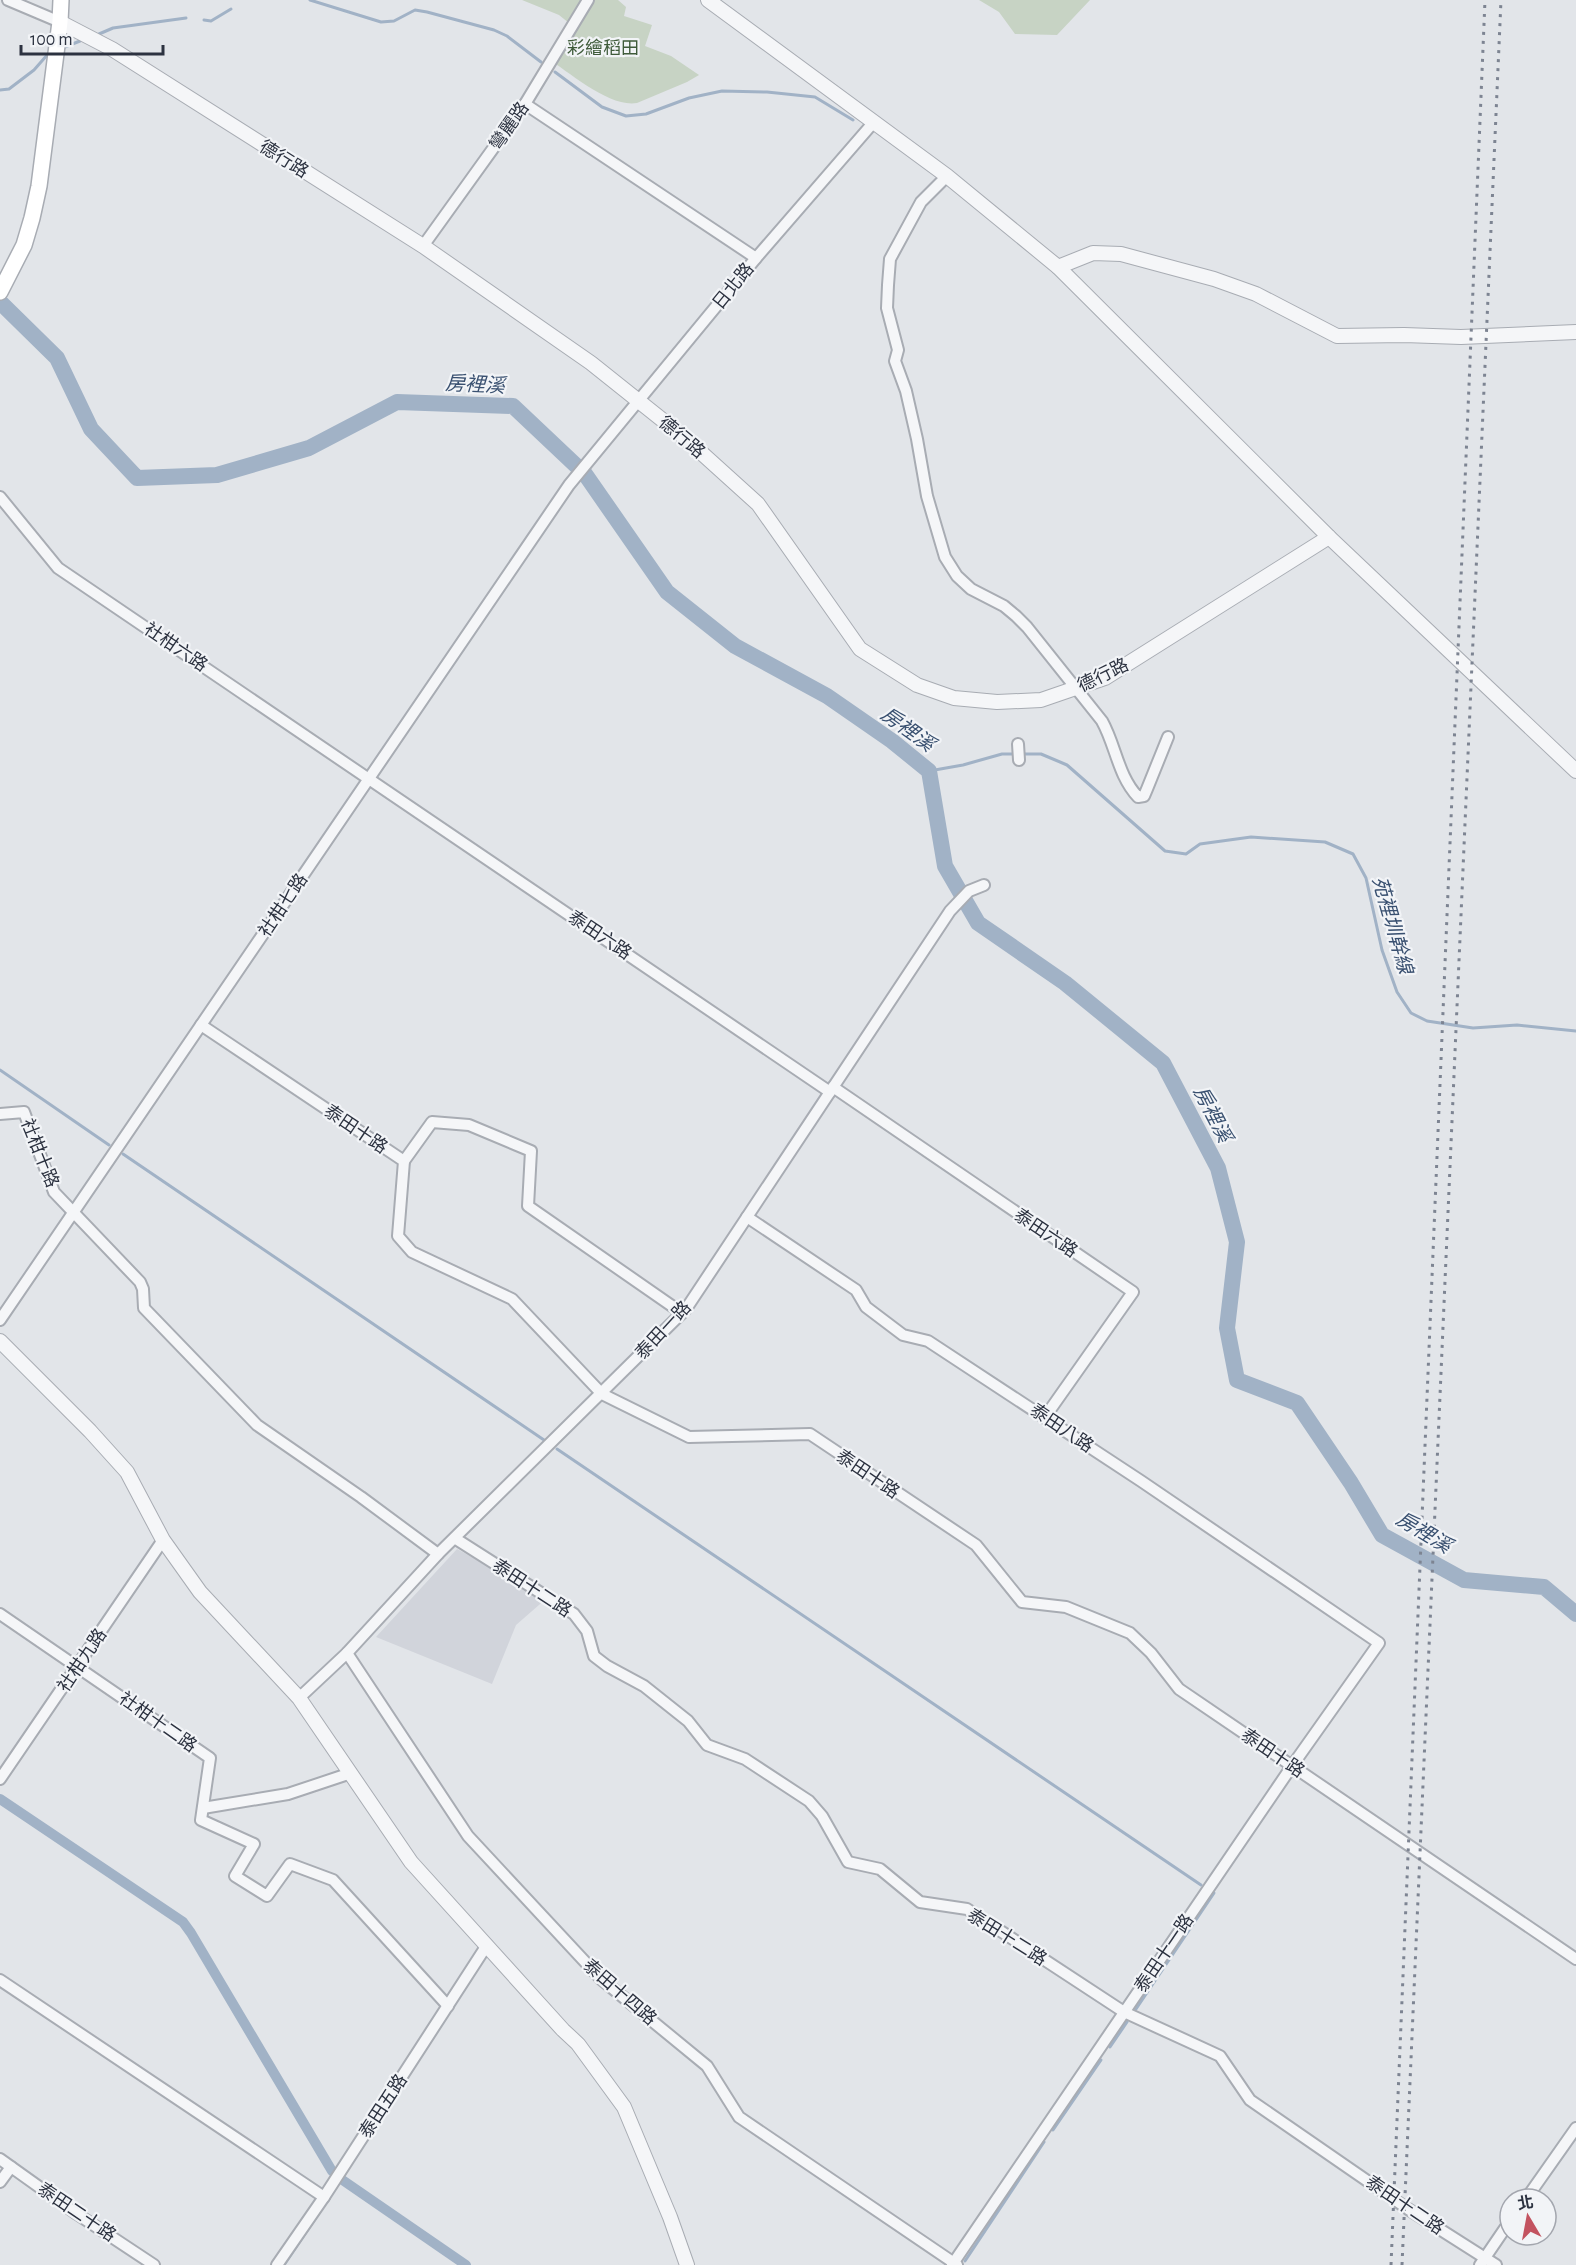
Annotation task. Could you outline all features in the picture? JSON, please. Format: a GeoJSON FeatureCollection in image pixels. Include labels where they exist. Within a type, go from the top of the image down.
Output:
{"type":"FeatureCollection","features":[{"type":"Feature","properties":{"kind":"main road"},"geometry":{"type":"LineString","coordinates":[[0,292],[24,245],[39,186],[61,0]]}},
{"type":"Feature","properties":{"kind":"street","name":"德行路"},"geometry":{"type":"LineString","coordinates":[[8,0],[60,22],[112,49],[423,246],[591,363],[685,438],[758,504],[860,649],[917,686],[954,698],[997,702],[1041,700],[1077,689],[1105,678],[1329,537]]}},
{"type":"Feature","properties":{"kind":"street","name":"彎麗路"},"geometry":{"type":"LineString","coordinates":[[423,246],[525,104],[588,0]]}},
{"type":"Feature","properties":{"kind":"street"},"geometry":{"type":"LineString","coordinates":[[708,0],[947,176],[1058,267],[1329,537],[1576,771]]}},
{"type":"Feature","properties":{"kind":"street"},"geometry":{"type":"LineString","coordinates":[[525,104],[756,258]]}},
{"type":"Feature","properties":{"kind":"street","name":"日北路"},"geometry":{"type":"LineString","coordinates":[[566,490],[756,258],[873,123]]}},
{"type":"Feature","properties":{"kind":"street"},"geometry":{"type":"LineString","coordinates":[[947,176],[921,202],[890,260],[887,308],[898,350],[895,362],[906,391],[927,496],[950,567],[971,590],[1004,606],[1016,616],[1077,689],[1110,734],[1122,775],[1138,797],[1143,796],[1148,789],[1168,737]]}},
{"type":"Feature","properties":{"kind":"street"},"geometry":{"type":"LineString","coordinates":[[1058,267],[1094,254],[1121,255],[1147,261],[1256,294],[1337,336],[1461,337],[1576,332]]}},
{"type":"Feature","properties":{"kind":"street","name":"社柑七路"},"geometry":{"type":"LineString","coordinates":[[0,1320],[566,490]]}},
{"type":"Feature","properties":{"kind":"street","name":"社柑六路"},"geometry":{"type":"LineString","coordinates":[[0,497],[58,568],[370,778]]}},
{"type":"Feature","properties":{"kind":"street"},"geometry":{"type":"LineString","coordinates":[[1018,744],[1019,760]]}},
{"type":"Feature","properties":{"kind":"street","name":"泰田六路"},"geometry":{"type":"LineString","coordinates":[[370,778],[1134,1292],[1045,1417]]}},
{"type":"Feature","properties":{"kind":"street","name":"泰田一路"},"geometry":{"type":"LineString","coordinates":[[299,1698],[347,1653],[438,1554],[456,1539],[682,1313],[955,904],[969,891],[984,885]]}},
{"type":"Feature","properties":{"kind":"street","name":"泰田十路"},"geometry":{"type":"LineString","coordinates":[[201,1025],[404,1161],[398,1236],[412,1252],[512,1299],[602,1394],[689,1437],[810,1434],[976,1545],[1022,1602],[1066,1607],[1130,1633],[1151,1653],[1179,1689],[1576,1959]]}},
{"type":"Feature","properties":{"kind":"street","name":"社柑十路"},"geometry":{"type":"LineString","coordinates":[[0,1114],[24,1112],[54,1192],[74,1211]]}},
{"type":"Feature","properties":{"kind":"street"},"geometry":{"type":"LineString","coordinates":[[404,1161],[432,1122],[469,1125],[531,1150],[528,1206],[682,1313]]}},
{"type":"Feature","properties":{"kind":"street"},"geometry":{"type":"LineString","coordinates":[[74,1211],[140,1282],[143,1289],[144,1308],[257,1425],[438,1554]]}},
{"type":"Feature","properties":{"kind":"street","name":"泰田八路"},"geometry":{"type":"LineString","coordinates":[[747,1217],[856,1290],[866,1307],[903,1335],[928,1341],[1045,1417],[1379,1643]]}},
{"type":"Feature","properties":{"kind":"street"},"geometry":{"type":"LineString","coordinates":[[0,1341],[128,1472],[163,1540],[200,1592],[299,1698],[411,1862],[578,2044],[624,2107],[670,2217],[687,2265]]}},
{"type":"Feature","properties":{"kind":"street","name":"泰田十二路"},"geometry":{"type":"LineString","coordinates":[[456,1539],[574,1614],[587,1631],[594,1656],[607,1666],[644,1686],[688,1721],[707,1744],[745,1759],[809,1801],[822,1816],[848,1862],[880,1869],[920,1902],[967,1909],[1124,2012],[1220,2056],[1250,2100],[1482,2261],[1496,2265]]}},
{"type":"Feature","properties":{"kind":"street","name":"社柑九路"},"geometry":{"type":"LineString","coordinates":[[1,1777],[163,1540]]}},
{"type":"Feature","properties":{"kind":"street","name":"社柑十二路"},"geometry":{"type":"LineString","coordinates":[[0,1614],[210,1758],[203,1808]]}},
{"type":"Feature","properties":{"kind":"street","name":"泰田十一路"},"geometry":{"type":"LineString","coordinates":[[954,2264],[1292,1766],[1379,1643]]}},
{"type":"Feature","properties":{"kind":"street","name":"泰田十四路"},"geometry":{"type":"LineString","coordinates":[[347,1653],[468,1836],[601,1979],[707,2066],[739,2117],[954,2264]]}},
{"type":"Feature","properties":{"kind":"street"},"geometry":{"type":"LineString","coordinates":[[351,1773],[288,1794],[203,1808],[201,1820],[254,1844],[235,1876],[267,1896],[290,1864],[333,1880],[448,2006]]}},
{"type":"Feature","properties":{"kind":"street","name":"泰田五路"},"geometry":{"type":"LineString","coordinates":[[277,2265],[324,2197],[487,1946]]}},
{"type":"Feature","properties":{"kind":"street"},"geometry":{"type":"LineString","coordinates":[[0,1980],[324,2197]]}},
{"type":"Feature","properties":{"kind":"street"},"geometry":{"type":"LineString","coordinates":[[1534,2187],[1576,2128]]}},
{"type":"Feature","properties":{"kind":"street","name":"泰田二十路"},"geometry":{"type":"LineString","coordinates":[[0,2159],[154,2265]]}},
{"type":"Feature","properties":{"kind":"street"},"geometry":{"type":"LineString","coordinates":[[0,2182],[11,2167]]}},
{"type":"Feature","properties":{"kind":"street"},"geometry":{"type":"LineString","coordinates":[[1482,2261],[1498,2238]]}},
{"type":"Feature","properties":{"kind":"shaded area"},"geometry":{"type":"Polygon","coordinates":[[[457,1549],[547,1598],[516,1625],[492,1684],[376,1637],[457,1549]]]}},
{"type":"Feature","properties":{"kind":"green space","name":"彩繪稻田"},"geometry":{"type":"Polygon","coordinates":[[[522,0],[618,0],[626,7],[624,16],[652,25],[645,46],[671,56],[699,75],[637,103],[626,103],[602,95],[547,58],[569,23],[559,15],[522,0]]]}},
{"type":"Feature","properties":{"kind":"green space"},"geometry":{"type":"Polygon","coordinates":[[[979,0],[1090,0],[1057,35],[1015,34],[999,12],[979,0]]]}},
{"type":"Feature","properties":{"kind":"waterway"},"geometry":{"type":"LineString","coordinates":[[310,0],[381,22],[394,21],[415,10],[427,12],[494,30],[507,36],[541,62]]}},
{"type":"Feature","properties":{"kind":"waterway"},"geometry":{"type":"LineString","coordinates":[[204,20],[211,21],[231,9]]}},
{"type":"Feature","properties":{"kind":"waterway"},"geometry":{"type":"LineString","coordinates":[[99,34],[113,28],[186,18]]}},
{"type":"Feature","properties":{"kind":"waterway"},"geometry":{"type":"LineString","coordinates":[[65,47],[80,41]]}},
{"type":"Feature","properties":{"kind":"waterway"},"geometry":{"type":"LineString","coordinates":[[0,90],[9,89],[34,70],[48,54]]}},
{"type":"Feature","properties":{"kind":"waterway"},"geometry":{"type":"LineString","coordinates":[[555,72],[602,107],[626,116],[646,114],[689,98],[722,91],[767,92],[815,97],[853,120]]}},
{"type":"Feature","properties":{"kind":"waterway","name":"房裡溪"},"geometry":{"type":"LineString","coordinates":[[0,302],[57,358],[91,429],[137,478],[217,475],[309,448],[397,402],[513,406],[585,474],[667,592],[735,646],[827,696],[892,741],[929,771],[945,866],[978,923],[1065,983],[1163,1063],[1218,1168],[1237,1242],[1227,1328],[1237,1380],[1297,1403],[1351,1483],[1382,1535],[1464,1580],[1544,1587],[1576,1614]]}},
{"type":"Feature","properties":{"kind":"waterway","name":"苑裡圳幹線"},"geometry":{"type":"LineString","coordinates":[[929,771],[963,765],[1002,754],[1015,754]]}},
{"type":"Feature","properties":{"kind":"waterway","name":"苑裡圳幹線"},"geometry":{"type":"LineString","coordinates":[[1021,754],[1041,754],[1067,765],[1165,851],[1186,854],[1200,844],[1251,837],[1325,842],[1353,854],[1366,878],[1382,950],[1397,992],[1411,1013],[1427,1021],[1473,1028],[1517,1025],[1576,1031]]}},
{"type":"Feature","properties":{"kind":"waterway"},"geometry":{"type":"LineString","coordinates":[[0,1070],[109,1145]]}},
{"type":"Feature","properties":{"kind":"waterway"},"geometry":{"type":"LineString","coordinates":[[123,1154],[544,1440]]}},
{"type":"Feature","properties":{"kind":"waterway"},"geometry":{"type":"LineString","coordinates":[[557,1449],[1201,1885]]}},
{"type":"Feature","properties":{"kind":"waterway"},"geometry":{"type":"LineString","coordinates":[[0,1799],[183,1922],[332,2171]]}},
{"type":"Feature","properties":{"kind":"waterway"},"geometry":{"type":"LineString","coordinates":[[1136,2009],[1214,1893]]}},
{"type":"Feature","properties":{"kind":"waterway"},"geometry":{"type":"LineString","coordinates":[[1110,2047],[1127,2022]]}},
{"type":"Feature","properties":{"kind":"waterway"},"geometry":{"type":"LineString","coordinates":[[1053,2130],[1101,2060]]}},
{"type":"Feature","properties":{"kind":"waterway"},"geometry":{"type":"LineString","coordinates":[[965,2261],[1044,2142]]}},
{"type":"Feature","properties":{"kind":"waterway"},"geometry":{"type":"LineString","coordinates":[[341,2179],[466,2265]]}},
{"type":"Feature","properties":{"kind":"waterway"},"geometry":{"type":"LineString","coordinates":[[284,2265],[315,2219]]}},
{"type":"Feature","properties":{"kind":"railway"},"geometry":{"type":"LineString","coordinates":[[1391,2265],[1485,0]]}},
{"type":"Feature","properties":{"kind":"railway"},"geometry":{"type":"LineString","coordinates":[[1402,2265],[1501,0]]}}]}
